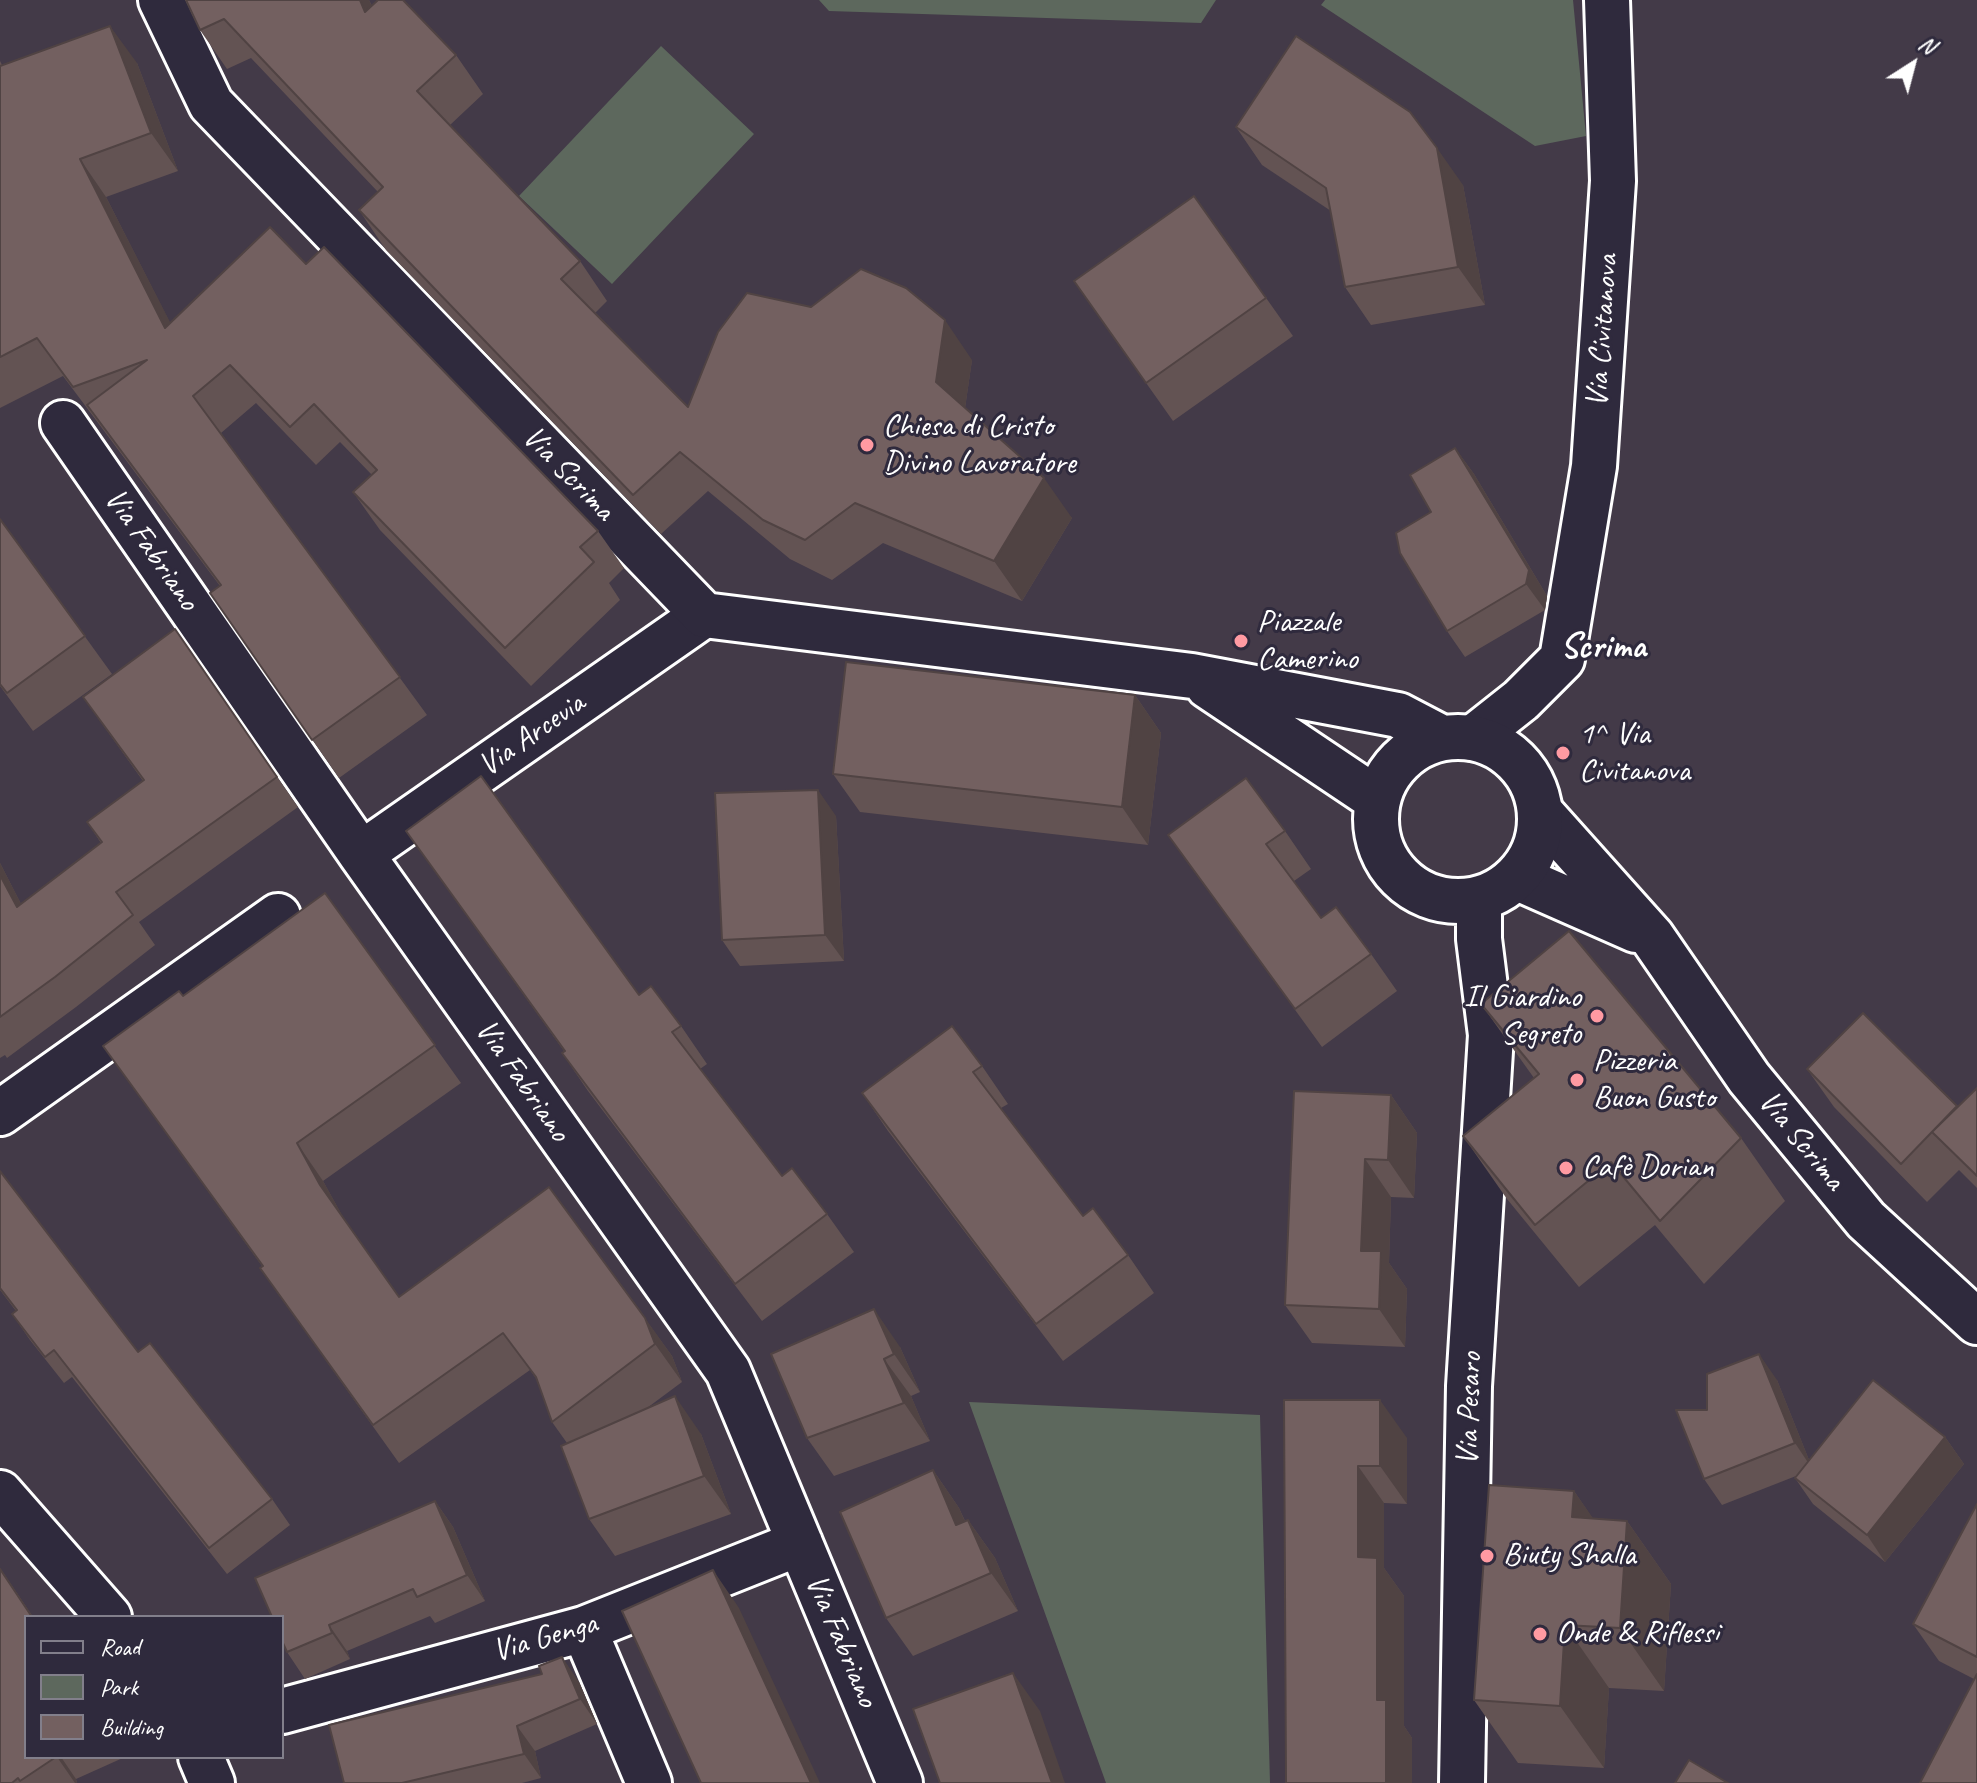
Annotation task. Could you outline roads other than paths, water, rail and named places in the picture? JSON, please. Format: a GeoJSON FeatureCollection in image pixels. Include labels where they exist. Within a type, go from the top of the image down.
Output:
{"type":"FeatureCollection","features":[{"type":"Feature","properties":{"kind":"street","name":"Via Scrima"},"geometry":{"type":"LineString","coordinates":[[161,0],[211,104],[704,615]]}},
{"type":"Feature","properties":{"kind":"street","name":"Via Civitanova"},"geometry":{"type":"LineString","coordinates":[[1458,738],[1521,700],[1562,659],[1596,450],[1613,181],[1607,0]]}},
{"type":"Feature","properties":{"kind":"street","name":"Via Fabriano"},"geometry":{"type":"LineString","coordinates":[[63,423],[361,854],[728,1371],[900,1783]]}},
{"type":"Feature","properties":{"kind":"street"},"geometry":{"type":"LineString","coordinates":[[704,615],[1192,676],[1398,715],[1458,738],[1507,752],[1531,778],[1541,813],[1537,848],[1518,878],[1500,892],[1459,900],[1409,886],[1387,862],[1376,832],[1378,800],[1387,778],[1401,759],[1420,746],[1458,738]]}},
{"type":"Feature","properties":{"kind":"street","name":"Via Arcevia"},"geometry":{"type":"LineString","coordinates":[[361,854],[704,615]]}},
{"type":"Feature","properties":{"kind":"street"},"geometry":{"type":"LineString","coordinates":[[1192,676],[1378,800]]}},
{"type":"Feature","properties":{"kind":"street"},"geometry":{"type":"LineString","coordinates":[[1541,813],[1652,937]]}},
{"type":"Feature","properties":{"kind":"street"},"geometry":{"type":"LineString","coordinates":[[1518,878],[1652,937]]}},
{"type":"Feature","properties":{"kind":"street","name":"Via Pesaro"},"geometry":{"type":"LineString","coordinates":[[1459,900],[1491,1035],[1469,1386],[1462,1783]]}},
{"type":"Feature","properties":{"kind":"street"},"geometry":{"type":"LineString","coordinates":[[0,1113],[278,916]]}},
{"type":"Feature","properties":{"kind":"street","name":"Via Scrima"},"geometry":{"type":"LineString","coordinates":[[1652,937],[1749,1078],[1866,1220],[1977,1322]]}},
{"type":"Feature","properties":{"kind":"street"},"geometry":{"type":"LineString","coordinates":[[0,1493],[107,1615]]}},
{"type":"Feature","properties":{"kind":"street","name":"Via Genga"},"geometry":{"type":"LineString","coordinates":[[284,1710],[584,1629],[800,1543]]}},
{"type":"Feature","properties":{"kind":"street"},"geometry":{"type":"LineString","coordinates":[[584,1629],[649,1783]]}},
{"type":"Feature","properties":{"kind":"street"},"geometry":{"type":"LineString","coordinates":[[202,1759],[212,1783]]}},
{"type":"Feature","properties":{"kind":"place","name":"Chiesa di Cristo Divino Lavoratore"},"geometry":{"type":"Point","coordinates":[867,445]}},
{"type":"Feature","properties":{"kind":"place","name":"Piazzale Camerino"},"geometry":{"type":"Point","coordinates":[1241,641]}},
{"type":"Feature","properties":{"kind":"place","name":"1^ Via Civitanova"},"geometry":{"type":"Point","coordinates":[1563,753]}},
{"type":"Feature","properties":{"kind":"place","name":"Il Giardino Segreto"},"geometry":{"type":"Point","coordinates":[1597,1016]}},
{"type":"Feature","properties":{"kind":"place","name":"Pizzeria Buon Gusto"},"geometry":{"type":"Point","coordinates":[1577,1080]}},
{"type":"Feature","properties":{"kind":"place","name":"Cafè Dorian"},"geometry":{"type":"Point","coordinates":[1566,1168]}},
{"type":"Feature","properties":{"kind":"place","name":"Biuty Shalla"},"geometry":{"type":"Point","coordinates":[1487,1556]}},
{"type":"Feature","properties":{"kind":"place","name":"Onde & Riflessi"},"geometry":{"type":"Point","coordinates":[1540,1634]}},
{"type":"Feature","properties":{"kind":"district","name":"Scrima"},"geometry":{"type":"Point","coordinates":[1603,648]}}]}
